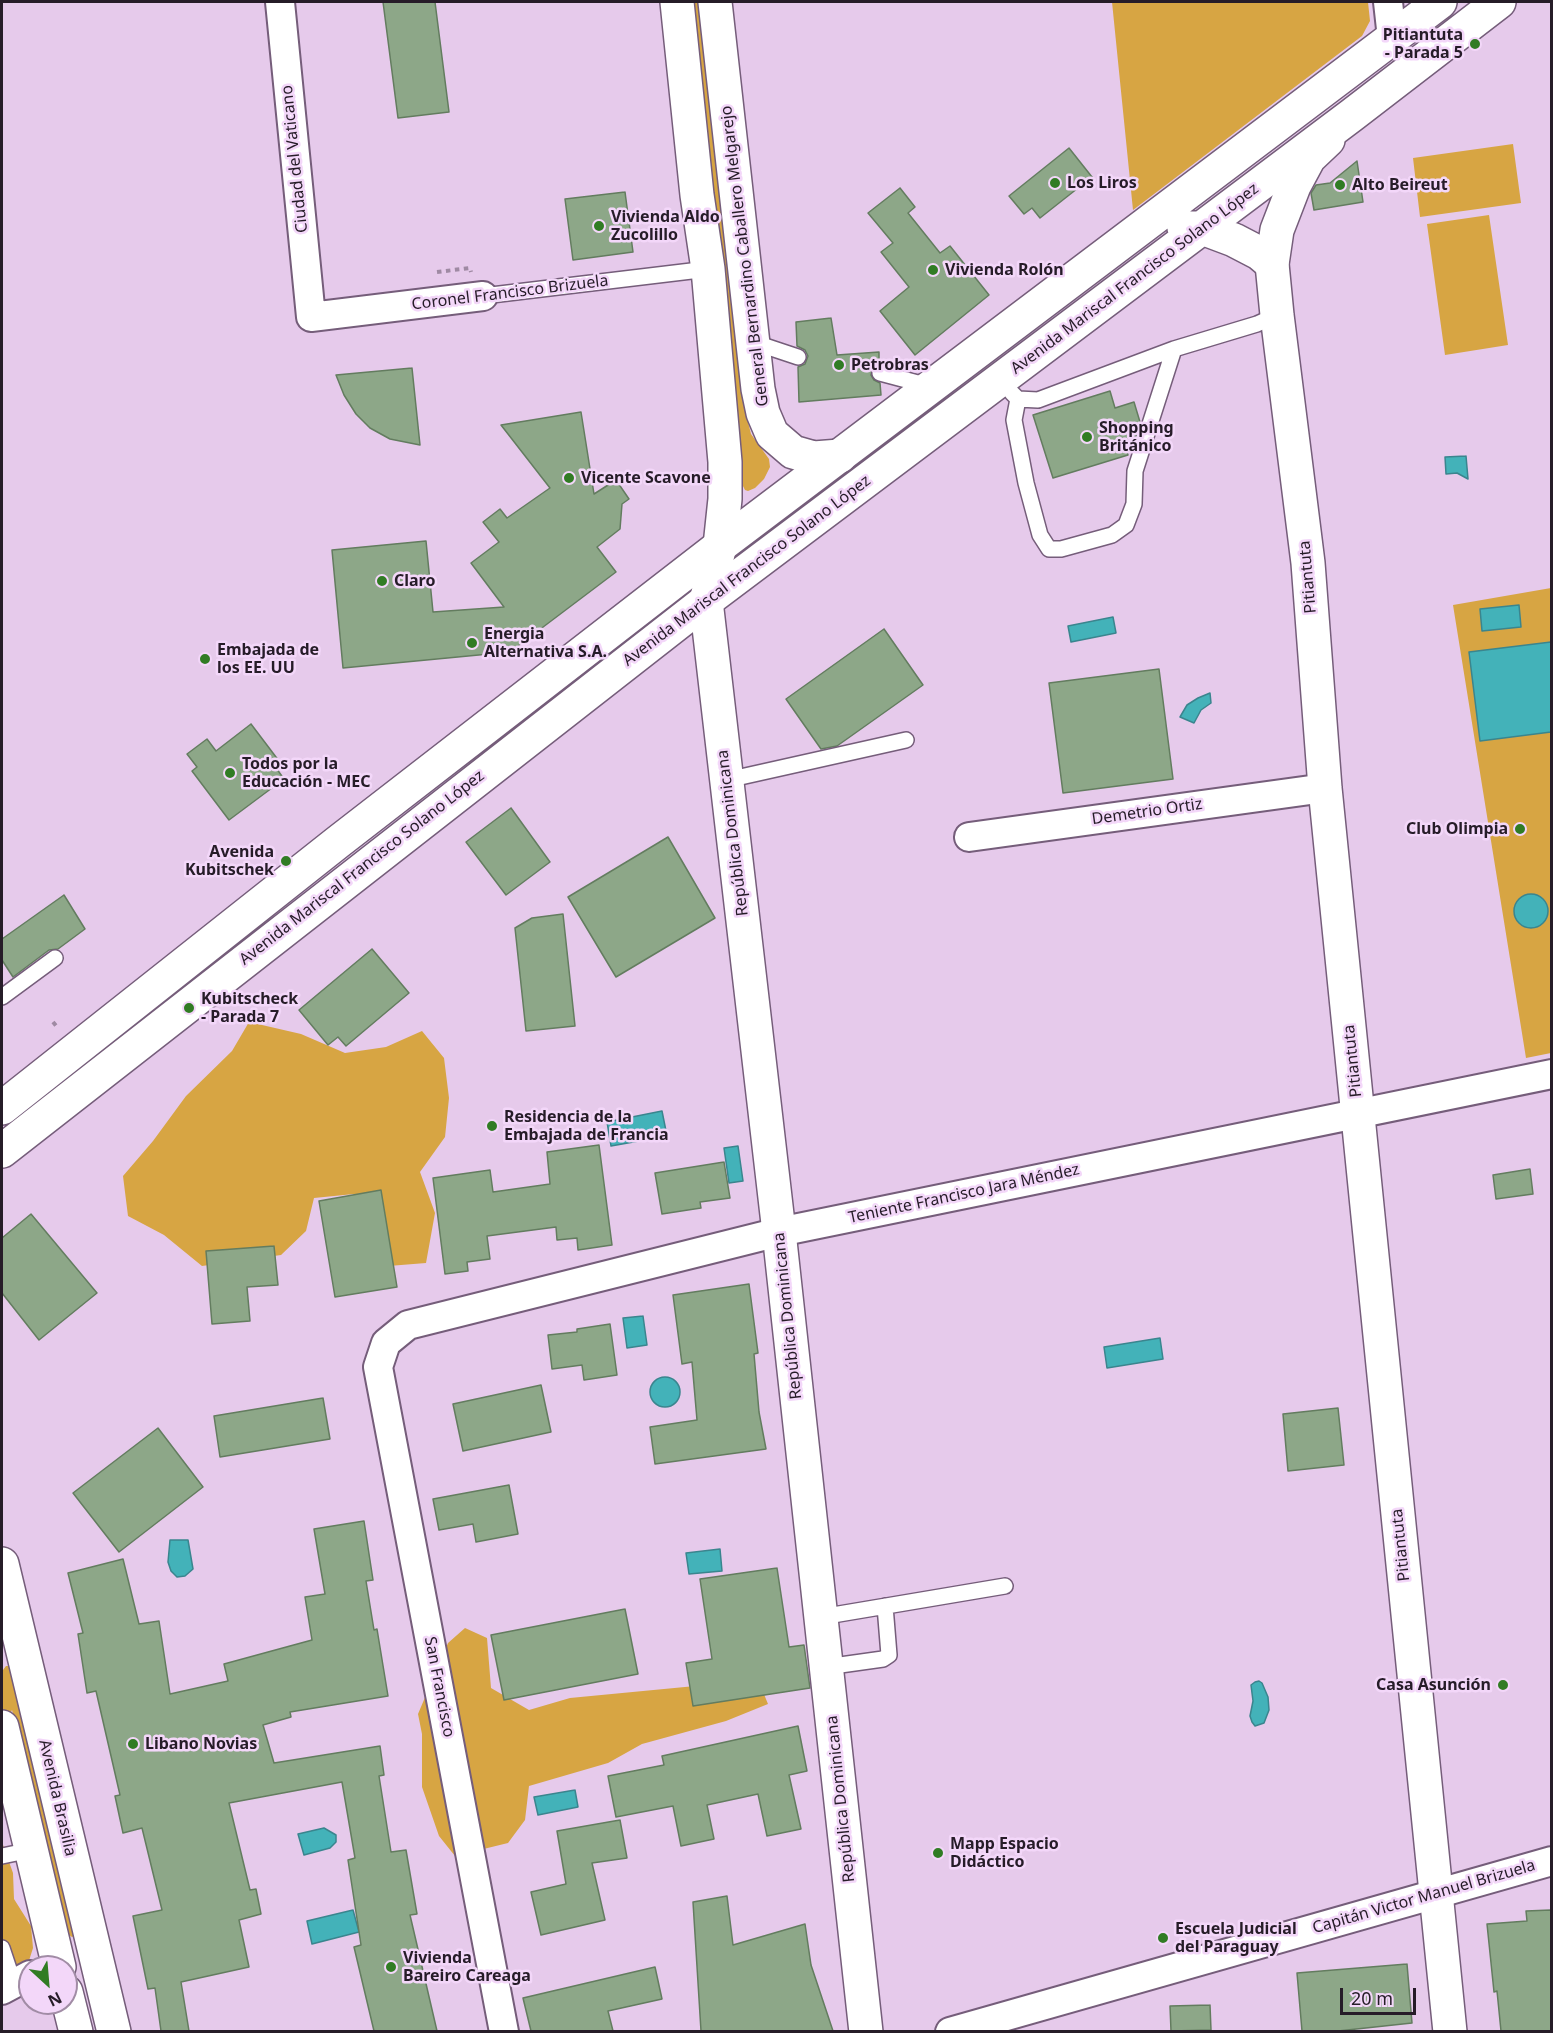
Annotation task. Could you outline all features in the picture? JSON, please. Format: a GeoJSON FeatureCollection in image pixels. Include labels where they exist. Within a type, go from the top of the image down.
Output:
{"type":"FeatureCollection","features":[{"type":"Feature","properties":{"kind":"main road"},"geometry":{"type":"LineString","coordinates":[[677,2],[697,195],[708,269],[725,462],[725,500],[720,546],[706,601]]}},
{"type":"Feature","properties":{"kind":"main road","name":"General Bernardino Caballero Melgarejo"},"geometry":{"type":"LineString","coordinates":[[715,2],[758,389],[763,413],[772,434],[793,452],[814,458],[840,456]]}},
{"type":"Feature","properties":{"kind":"main road","name":"Avenida Mariscal Francisco Solano López"},"geometry":{"type":"LineString","coordinates":[[2,1108],[338,842],[720,546],[1440,2]]}},
{"type":"Feature","properties":{"kind":"main road","name":"Avenida Mariscal Francisco Solano López"},"geometry":{"type":"LineString","coordinates":[[2,1150],[706,601],[1008,390],[1202,228],[1499,2]]}},
{"type":"Feature","properties":{"kind":"main road","name":"Pitiantuta"},"geometry":{"type":"LineString","coordinates":[[1352,115],[1309,158],[1294,186],[1277,230],[1272,264],[1308,563],[1325,788],[1450,2031]]}},
{"type":"Feature","properties":{"kind":"main road"},"geometry":{"type":"LineString","coordinates":[[697,195],[736,189]]}},
{"type":"Feature","properties":{"kind":"main road"},"geometry":{"type":"LineString","coordinates":[[1142,227],[1202,228],[1234,240],[1259,253],[1272,264]]}},
{"type":"Feature","properties":{"kind":"main road","name":"República Dominicana"},"geometry":{"type":"LineString","coordinates":[[706,601],[779,1232],[866,2031]]}},
{"type":"Feature","properties":{"kind":"main road","name":"Avenida Brasilia"},"geometry":{"type":"LineString","coordinates":[[2,1564],[9,1630],[114,2031]]}},
{"type":"Feature","properties":{"kind":"main road"},"geometry":{"type":"LineString","coordinates":[[2,1727],[16,1853],[35,1955]]}},
{"type":"Feature","properties":{"kind":"main road"},"geometry":{"type":"LineString","coordinates":[[65,2015],[76,2031]]}},
{"type":"Feature","properties":{"kind":"street","name":"Ciudad del Vaticano"},"geometry":{"type":"LineString","coordinates":[[280,2],[311,317]]}},
{"type":"Feature","properties":{"kind":"street"},"geometry":{"type":"LineString","coordinates":[[1388,2],[1392,38]]}},
{"type":"Feature","properties":{"kind":"street","name":"Coronel Francisco Brizuela"},"geometry":{"type":"LineString","coordinates":[[311,317],[483,297]]}},
{"type":"Feature","properties":{"kind":"street","name":"Demetrio Ortiz"},"geometry":{"type":"LineString","coordinates":[[969,837],[1325,788]]}},
{"type":"Feature","properties":{"kind":"street","name":"Teniente Francisco Jara Méndez"},"geometry":{"type":"LineString","coordinates":[[386,1342],[408,1325],[779,1232],[1551,1074]]}},
{"type":"Feature","properties":{"kind":"street","name":"San Francisco"},"geometry":{"type":"LineString","coordinates":[[386,1342],[378,1367],[504,2031]]}},
{"type":"Feature","properties":{"kind":"street","name":"Capitán Victor Manuel Brizuela"},"geometry":{"type":"LineString","coordinates":[[950,2031],[1551,1861]]}},
{"type":"Feature","properties":{"kind":"street"},"geometry":{"type":"LineString","coordinates":[[75,1955],[92,1945]]}},
{"type":"Feature","properties":{"kind":"lane","name":"Coronel Francisco Brizuela"},"geometry":{"type":"LineString","coordinates":[[483,297],[708,269]]}},
{"type":"Feature","properties":{"kind":"lane"},"geometry":{"type":"LineString","coordinates":[[1174,349],[1135,471],[1134,504],[1126,525],[1112,535],[1060,549],[1049,549],[1040,535],[1026,483],[1008,390],[1038,400],[1174,349],[1257,324],[1277,315]]}},
{"type":"Feature","properties":{"kind":"lane"},"geometry":{"type":"LineString","coordinates":[[753,342],[798,357]]}},
{"type":"Feature","properties":{"kind":"lane"},"geometry":{"type":"LineString","coordinates":[[880,373],[932,387]]}},
{"type":"Feature","properties":{"kind":"lane"},"geometry":{"type":"LineString","coordinates":[[727,780],[906,740]]}},
{"type":"Feature","properties":{"kind":"lane"},"geometry":{"type":"LineString","coordinates":[[2,997],[55,958]]}},
{"type":"Feature","properties":{"kind":"lane"},"geometry":{"type":"LineString","coordinates":[[821,1617],[1005,1586]]}},
{"type":"Feature","properties":{"kind":"lane"},"geometry":{"type":"LineString","coordinates":[[826,1667],[883,1659],[889,1655],[885,1606]]}},
{"type":"Feature","properties":{"kind":"lane"},"geometry":{"type":"LineString","coordinates":[[2,1948],[18,1961]]}},
{"type":"Feature","properties":{"kind":"shaded area"},"geometry":{"type":"Polygon","coordinates":[[[691,2],[700,2],[746,414],[751,434],[769,459],[770,467],[764,479],[748,491],[745,490],[740,480],[738,415],[691,2]]]}},
{"type":"Feature","properties":{"kind":"shaded area"},"geometry":{"type":"Polygon","coordinates":[[[1112,2],[1368,2],[1370,21],[1362,36],[1133,210],[1112,2]]]}},
{"type":"Feature","properties":{"kind":"shaded area"},"geometry":{"type":"Polygon","coordinates":[[[1513,144],[1521,203],[1420,217],[1413,158],[1513,144]]]}},
{"type":"Feature","properties":{"kind":"shaded area"},"geometry":{"type":"Polygon","coordinates":[[[1489,215],[1508,345],[1445,355],[1427,224],[1489,215]]]}},
{"type":"Feature","properties":{"kind":"shaded area"},"geometry":{"type":"Polygon","coordinates":[[[1466,456],[1468,479],[1457,473],[1446,474],[1445,457],[1466,456]]]}},
{"type":"Feature","properties":{"kind":"shaded area","name":"Club Olimpia"},"geometry":{"type":"Polygon","coordinates":[[[1551,588],[1551,1053],[1526,1058],[1453,605],[1551,588]]]}},
{"type":"Feature","properties":{"kind":"shaded area"},"geometry":{"type":"Polygon","coordinates":[[[1519,605],[1521,627],[1482,631],[1480,609],[1519,605]]]}},
{"type":"Feature","properties":{"kind":"shaded area"},"geometry":{"type":"Polygon","coordinates":[[[1113,617],[1116,633],[1071,642],[1068,626],[1113,617]]]}},
{"type":"Feature","properties":{"kind":"shaded area"},"geometry":{"type":"Polygon","coordinates":[[[1551,642],[1551,732],[1480,741],[1469,652],[1551,642]]]}},
{"type":"Feature","properties":{"kind":"shaded area"},"geometry":{"type":"Polygon","coordinates":[[[1210,693],[1211,703],[1201,710],[1194,723],[1180,717],[1187,705],[1210,693]]]}},
{"type":"Feature","properties":{"kind":"shaded area"},"geometry":{"type":"Polygon","coordinates":[[[1531,894],[1543,899],[1548,911],[1543,923],[1531,928],[1519,923],[1514,911],[1519,899],[1531,894]]]}},
{"type":"Feature","properties":{"kind":"shaded area"},"geometry":{"type":"Polygon","coordinates":[[[249,1022],[301,1034],[345,1053],[386,1047],[422,1031],[444,1058],[449,1098],[445,1137],[420,1172],[435,1213],[426,1263],[376,1267],[385,1215],[354,1194],[314,1198],[306,1231],[281,1255],[202,1266],[164,1235],[128,1216],[123,1176],[153,1141],[186,1096],[232,1051],[249,1022]]]}},
{"type":"Feature","properties":{"kind":"shaded area"},"geometry":{"type":"Polygon","coordinates":[[[662,1111],[667,1136],[611,1146],[607,1122],[662,1111]]]}},
{"type":"Feature","properties":{"kind":"shaded area"},"geometry":{"type":"Polygon","coordinates":[[[738,1146],[743,1181],[729,1183],[724,1148],[738,1146]]]}},
{"type":"Feature","properties":{"kind":"shaded area"},"geometry":{"type":"Polygon","coordinates":[[[643,1316],[647,1345],[627,1348],[623,1318],[643,1316]]]}},
{"type":"Feature","properties":{"kind":"shaded area"},"geometry":{"type":"Polygon","coordinates":[[[1160,1338],[1163,1359],[1107,1368],[1104,1347],[1160,1338]]]}},
{"type":"Feature","properties":{"kind":"shaded area"},"geometry":{"type":"Polygon","coordinates":[[[665,1377],[676,1381],[680,1392],[676,1403],[665,1407],[654,1403],[650,1392],[654,1381],[665,1377]]]}},
{"type":"Feature","properties":{"kind":"shaded area"},"geometry":{"type":"Polygon","coordinates":[[[170,1540],[188,1540],[193,1569],[185,1576],[177,1577],[171,1571],[168,1562],[170,1540]]]}},
{"type":"Feature","properties":{"kind":"shaded area"},"geometry":{"type":"Polygon","coordinates":[[[720,1549],[722,1571],[689,1574],[686,1553],[720,1549]]]}},
{"type":"Feature","properties":{"kind":"shaded area"},"geometry":{"type":"Polygon","coordinates":[[[465,1628],[487,1638],[491,1688],[529,1710],[570,1698],[737,1682],[759,1682],[768,1704],[726,1721],[642,1744],[608,1763],[529,1786],[525,1820],[508,1843],[455,1856],[439,1836],[422,1787],[422,1734],[418,1714],[448,1643],[465,1628]]]}},
{"type":"Feature","properties":{"kind":"shaded area"},"geometry":{"type":"Polygon","coordinates":[[[6,1666],[11,1666],[75,1936],[72,1937],[69,1935],[12,1710],[2,1731],[2,1668],[3,1670],[6,1666]]]}},
{"type":"Feature","properties":{"kind":"shaded area"},"geometry":{"type":"Polygon","coordinates":[[[1259,1681],[1268,1697],[1269,1710],[1264,1723],[1255,1726],[1250,1716],[1253,1701],[1251,1685],[1259,1681]]]}},
{"type":"Feature","properties":{"kind":"shaded area"},"geometry":{"type":"Polygon","coordinates":[[[575,1790],[578,1807],[538,1815],[534,1797],[575,1790]]]}},
{"type":"Feature","properties":{"kind":"shaded area"},"geometry":{"type":"Polygon","coordinates":[[[324,1828],[336,1835],[336,1842],[330,1848],[304,1855],[298,1834],[324,1828]]]}},
{"type":"Feature","properties":{"kind":"shaded area"},"geometry":{"type":"Polygon","coordinates":[[[2,1842],[13,1873],[14,1899],[31,1926],[33,1948],[31,1955],[18,1955],[18,1972],[2,1974],[2,1842]]]}},
{"type":"Feature","properties":{"kind":"shaded area"},"geometry":{"type":"Polygon","coordinates":[[[353,1910],[359,1932],[312,1944],[307,1921],[353,1910]]]}},
{"type":"Feature","properties":{"kind":"building"},"geometry":{"type":"Polygon","coordinates":[[[383,2],[435,2],[449,112],[398,118],[383,2]]]}},
{"type":"Feature","properties":{"kind":"building","name":"Los Liros"},"geometry":{"type":"Polygon","coordinates":[[[1069,148],[1092,177],[1040,218],[1032,208],[1024,214],[1009,196],[1069,148]]]}},
{"type":"Feature","properties":{"kind":"building","name":"Alto Beireut"},"geometry":{"type":"Polygon","coordinates":[[[1357,161],[1363,202],[1314,210],[1311,193],[1316,185],[1330,183],[1357,161]]]}},
{"type":"Feature","properties":{"kind":"building","name":"Vivienda Rolón"},"geometry":{"type":"Polygon","coordinates":[[[900,188],[915,207],[908,213],[940,253],[950,246],[989,295],[915,355],[880,311],[909,287],[881,252],[893,243],[868,213],[900,188]]]}},
{"type":"Feature","properties":{"kind":"building","name":"Vivienda Aldo Zucolillo"},"geometry":{"type":"Polygon","coordinates":[[[625,192],[633,252],[573,260],[565,199],[625,192]]]}},
{"type":"Feature","properties":{"kind":"building","name":"Petrobras"},"geometry":{"type":"Polygon","coordinates":[[[831,318],[837,355],[879,352],[879,364],[873,367],[871,375],[880,383],[881,395],[799,402],[798,367],[805,364],[808,356],[805,350],[797,346],[796,322],[831,318]]]}},
{"type":"Feature","properties":{"kind":"building"},"geometry":{"type":"Polygon","coordinates":[[[412,368],[420,445],[390,439],[370,428],[356,414],[344,395],[336,375],[412,368]]]}},
{"type":"Feature","properties":{"kind":"building","name":"Shopping Británico"},"geometry":{"type":"Polygon","coordinates":[[[1110,391],[1115,408],[1134,402],[1140,422],[1136,436],[1123,440],[1128,455],[1053,478],[1033,415],[1110,391]]]}},
{"type":"Feature","properties":{"kind":"building"},"geometry":{"type":"Polygon","coordinates":[[[581,412],[594,494],[616,480],[629,499],[622,504],[620,529],[597,547],[616,572],[510,652],[343,668],[332,550],[426,541],[433,612],[504,607],[471,563],[499,542],[483,522],[500,509],[507,518],[550,488],[501,425],[581,412]]]}},
{"type":"Feature","properties":{"kind":"building"},"geometry":{"type":"Polygon","coordinates":[[[884,629],[923,685],[837,746],[821,749],[786,699],[884,629]]]}},
{"type":"Feature","properties":{"kind":"building"},"geometry":{"type":"Polygon","coordinates":[[[1159,669],[1173,779],[1063,793],[1049,683],[1159,669]]]}},
{"type":"Feature","properties":{"kind":"building"},"geometry":{"type":"Polygon","coordinates":[[[251,724],[279,761],[274,765],[284,779],[229,820],[192,771],[197,767],[187,754],[207,739],[216,751],[251,724]]]}},
{"type":"Feature","properties":{"kind":"building"},"geometry":{"type":"Polygon","coordinates":[[[511,808],[550,862],[506,895],[466,842],[511,808]]]}},
{"type":"Feature","properties":{"kind":"building"},"geometry":{"type":"Polygon","coordinates":[[[668,837],[715,918],[616,977],[568,897],[668,837]]]}},
{"type":"Feature","properties":{"kind":"building"},"geometry":{"type":"Polygon","coordinates":[[[64,895],[85,929],[58,949],[49,950],[13,977],[2,960],[2,939],[64,895]]]}},
{"type":"Feature","properties":{"kind":"building"},"geometry":{"type":"Polygon","coordinates":[[[563,914],[575,1026],[526,1031],[515,928],[532,918],[563,914]]]}},
{"type":"Feature","properties":{"kind":"building"},"geometry":{"type":"Polygon","coordinates":[[[372,949],[409,993],[346,1046],[338,1037],[328,1045],[299,1010],[372,949]]]}},
{"type":"Feature","properties":{"kind":"building"},"geometry":{"type":"Polygon","coordinates":[[[599,1145],[612,1245],[578,1250],[577,1238],[557,1240],[556,1227],[487,1236],[490,1259],[467,1262],[468,1271],[445,1274],[433,1178],[490,1170],[493,1192],[550,1184],[547,1152],[599,1145]]]}},
{"type":"Feature","properties":{"kind":"building"},"geometry":{"type":"Polygon","coordinates":[[[724,1162],[730,1198],[700,1202],[701,1208],[662,1214],[655,1173],[724,1162]]]}},
{"type":"Feature","properties":{"kind":"building"},"geometry":{"type":"Polygon","coordinates":[[[1530,1169],[1533,1194],[1496,1199],[1493,1175],[1530,1169]]]}},
{"type":"Feature","properties":{"kind":"building"},"geometry":{"type":"Polygon","coordinates":[[[381,1190],[397,1287],[335,1297],[319,1201],[381,1190]]]}},
{"type":"Feature","properties":{"kind":"building"},"geometry":{"type":"Polygon","coordinates":[[[31,1214],[97,1293],[39,1340],[2,1293],[2,1238],[31,1214]]]}},
{"type":"Feature","properties":{"kind":"building"},"geometry":{"type":"Polygon","coordinates":[[[274,1246],[278,1285],[247,1287],[250,1321],[212,1324],[206,1251],[274,1246]]]}},
{"type":"Feature","properties":{"kind":"building"},"geometry":{"type":"Polygon","coordinates":[[[749,1284],[758,1353],[754,1354],[759,1412],[766,1449],[655,1464],[650,1427],[697,1420],[692,1362],[682,1364],[673,1295],[749,1284]]]}},
{"type":"Feature","properties":{"kind":"building"},"geometry":{"type":"Polygon","coordinates":[[[610,1324],[617,1375],[584,1380],[582,1365],[552,1369],[548,1335],[577,1332],[577,1329],[610,1324]]]}},
{"type":"Feature","properties":{"kind":"building"},"geometry":{"type":"Polygon","coordinates":[[[541,1385],[551,1432],[463,1451],[453,1404],[541,1385]]]}},
{"type":"Feature","properties":{"kind":"building"},"geometry":{"type":"Polygon","coordinates":[[[323,1398],[330,1439],[220,1457],[214,1416],[323,1398]]]}},
{"type":"Feature","properties":{"kind":"building"},"geometry":{"type":"Polygon","coordinates":[[[1338,1408],[1344,1465],[1288,1471],[1283,1414],[1338,1408]]]}},
{"type":"Feature","properties":{"kind":"building"},"geometry":{"type":"Polygon","coordinates":[[[158,1428],[203,1487],[119,1552],[73,1493],[158,1428]]]}},
{"type":"Feature","properties":{"kind":"building"},"geometry":{"type":"Polygon","coordinates":[[[509,1485],[518,1534],[476,1542],[473,1524],[439,1530],[433,1499],[509,1485]]]}},
{"type":"Feature","properties":{"kind":"building"},"geometry":{"type":"Polygon","coordinates":[[[364,1521],[373,1580],[366,1581],[388,1696],[290,1712],[291,1717],[263,1725],[274,1763],[380,1746],[384,1775],[379,1776],[391,1852],[406,1850],[417,1914],[410,1915],[437,2031],[374,2031],[354,1947],[361,1945],[348,1860],[355,1858],[342,1782],[229,1803],[250,1890],[256,1889],[261,1914],[239,1920],[249,1967],[181,1982],[189,2031],[161,2031],[155,1988],[148,1989],[133,1916],[162,1910],[142,1828],[123,1833],[115,1796],[120,1795],[96,1691],[87,1693],[78,1634],[83,1633],[68,1573],[123,1559],[139,1624],[159,1621],[170,1694],[228,1681],[224,1664],[312,1640],[305,1597],[325,1594],[314,1529],[364,1521]]]}},
{"type":"Feature","properties":{"kind":"building"},"geometry":{"type":"Polygon","coordinates":[[[777,1568],[789,1647],[804,1645],[810,1688],[693,1706],[686,1663],[712,1659],[700,1579],[777,1568]]]}},
{"type":"Feature","properties":{"kind":"building"},"geometry":{"type":"Polygon","coordinates":[[[625,1609],[638,1674],[504,1700],[491,1635],[625,1609]]]}},
{"type":"Feature","properties":{"kind":"building"},"geometry":{"type":"Polygon","coordinates":[[[798,1726],[807,1771],[789,1775],[801,1829],[767,1836],[758,1794],[707,1805],[714,1839],[681,1846],[673,1806],[616,1817],[608,1776],[664,1765],[662,1756],[798,1726]]]}},
{"type":"Feature","properties":{"kind":"building"},"geometry":{"type":"Polygon","coordinates":[[[620,1820],[627,1858],[592,1863],[605,1920],[541,1935],[531,1892],[566,1884],[557,1831],[620,1820]]]}},
{"type":"Feature","properties":{"kind":"building"},"geometry":{"type":"Polygon","coordinates":[[[727,1896],[733,1945],[805,1924],[811,1965],[833,2031],[701,2031],[693,1902],[727,1896]]]}},
{"type":"Feature","properties":{"kind":"building"},"geometry":{"type":"Polygon","coordinates":[[[1551,1910],[1551,2031],[1501,2031],[1497,1991],[1494,1992],[1487,1924],[1527,1921],[1526,1911],[1551,1910]]]}},
{"type":"Feature","properties":{"kind":"building"},"geometry":{"type":"Polygon","coordinates":[[[1407,1964],[1412,2023],[1338,2031],[1302,2031],[1297,1973],[1407,1964]]]}},
{"type":"Feature","properties":{"kind":"building"},"geometry":{"type":"Polygon","coordinates":[[[655,1967],[662,1999],[608,2011],[613,2031],[531,2031],[523,1998],[655,1967]]]}},
{"type":"Feature","properties":{"kind":"building"},"geometry":{"type":"Polygon","coordinates":[[[1210,2005],[1211,2030],[1171,2031],[1170,2006],[1210,2005]]]}},
{"type":"Feature","properties":{"kind":"place","name":"Pitiantuta - Parada 5"},"geometry":{"type":"Point","coordinates":[1475,44]}},
{"type":"Feature","properties":{"kind":"place","name":"Los Liros"},"geometry":{"type":"Point","coordinates":[1055,183]}},
{"type":"Feature","properties":{"kind":"place","name":"Alto Beireut"},"geometry":{"type":"Point","coordinates":[1340,185]}},
{"type":"Feature","properties":{"kind":"place","name":"Vivienda Aldo Zucolillo"},"geometry":{"type":"Point","coordinates":[599,226]}},
{"type":"Feature","properties":{"kind":"place","name":"Vivienda Rolón"},"geometry":{"type":"Point","coordinates":[933,270]}},
{"type":"Feature","properties":{"kind":"place","name":"Petrobras"},"geometry":{"type":"Point","coordinates":[839,365]}},
{"type":"Feature","properties":{"kind":"place","name":"Shopping Británico"},"geometry":{"type":"Point","coordinates":[1087,437]}},
{"type":"Feature","properties":{"kind":"place","name":"Vicente Scavone"},"geometry":{"type":"Point","coordinates":[569,478]}},
{"type":"Feature","properties":{"kind":"place","name":"Claro"},"geometry":{"type":"Point","coordinates":[382,581]}},
{"type":"Feature","properties":{"kind":"place","name":"Energia Alternativa S.A."},"geometry":{"type":"Point","coordinates":[472,643]}},
{"type":"Feature","properties":{"kind":"place","name":"Embajada de los EE. UU"},"geometry":{"type":"Point","coordinates":[205,659]}},
{"type":"Feature","properties":{"kind":"place","name":"Todos por la Educación - MEC"},"geometry":{"type":"Point","coordinates":[230,773]}},
{"type":"Feature","properties":{"kind":"place","name":"Club Olimpia"},"geometry":{"type":"Point","coordinates":[1520,829]}},
{"type":"Feature","properties":{"kind":"place","name":"Avenida Kubitschek"},"geometry":{"type":"Point","coordinates":[286,861]}},
{"type":"Feature","properties":{"kind":"place","name":"Kubitscheck - Parada 7"},"geometry":{"type":"Point","coordinates":[189,1008]}},
{"type":"Feature","properties":{"kind":"place","name":"Residencia de la Embajada de Francia"},"geometry":{"type":"Point","coordinates":[492,1126]}},
{"type":"Feature","properties":{"kind":"place","name":"Casa Asunción"},"geometry":{"type":"Point","coordinates":[1503,1685]}},
{"type":"Feature","properties":{"kind":"place","name":"Libano Novias"},"geometry":{"type":"Point","coordinates":[133,1744]}},
{"type":"Feature","properties":{"kind":"place","name":"Mapp Espacio Didáctico"},"geometry":{"type":"Point","coordinates":[938,1853]}},
{"type":"Feature","properties":{"kind":"place","name":"Escuela Judicial del Paraguay"},"geometry":{"type":"Point","coordinates":[1163,1938]}},
{"type":"Feature","properties":{"kind":"place","name":"Vivienda Bareiro Careaga"},"geometry":{"type":"Point","coordinates":[391,1967]}}]}
